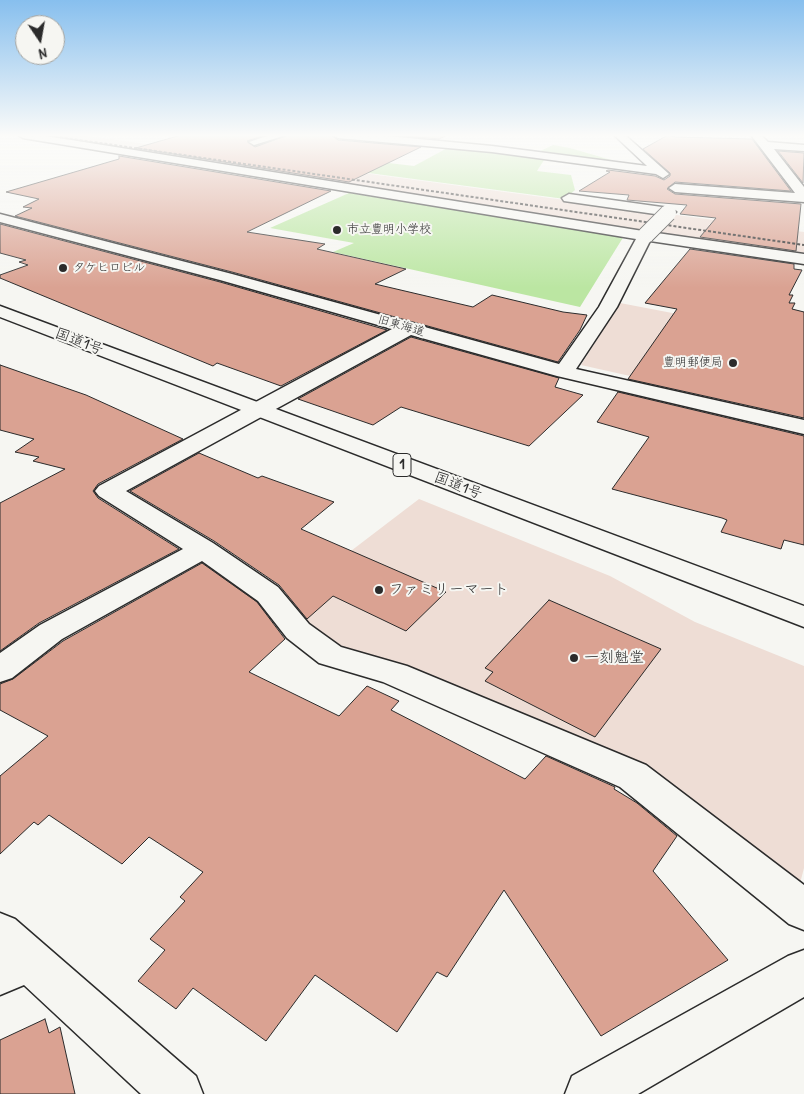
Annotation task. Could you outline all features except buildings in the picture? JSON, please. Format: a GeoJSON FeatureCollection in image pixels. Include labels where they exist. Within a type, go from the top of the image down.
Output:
{"type":"FeatureCollection","features":[{"type":"Feature","properties":{"kind":"main road"},"geometry":{"type":"LineString","coordinates":[[344,186],[804,259]]}},
{"type":"Feature","properties":{"kind":"main road"},"geometry":{"type":"LineString","coordinates":[[796,186],[804,198]]}},
{"type":"Feature","properties":{"kind":"main road"},"geometry":{"type":"LineString","coordinates":[[564,372],[608,307],[646,235],[678,199],[675,188],[804,198]]}},
{"type":"Feature","properties":{"kind":"main road"},"geometry":{"type":"LineString","coordinates":[[569,198],[668,212]]}},
{"type":"Feature","properties":{"kind":"main road","name":"旧東海道"},"geometry":{"type":"LineString","coordinates":[[0,218],[226,277],[564,372],[804,427]]}},
{"type":"Feature","properties":{"kind":"main road"},"geometry":{"type":"LineString","coordinates":[[785,256],[804,264]]}},
{"type":"Feature","properties":{"kind":"main road","name":"国道1号"},"geometry":{"type":"LineString","coordinates":[[0,312],[804,617]]}},
{"type":"Feature","properties":{"kind":"main road"},"geometry":{"type":"LineString","coordinates":[[409,328],[255,409],[108,491],[203,549],[268,594],[298,631],[330,654],[395,674],[633,776],[804,910]]}},
{"type":"Feature","properties":{"kind":"main road"},"geometry":{"type":"LineString","coordinates":[[0,670],[51,632],[203,549]]}},
{"type":"Feature","properties":{"kind":"main road"},"geometry":{"type":"LineString","coordinates":[[9,956],[178,1094]]}},
{"type":"Feature","properties":{"kind":"main road"},"geometry":{"type":"LineString","coordinates":[[590,1094],[804,972]]}},
{"type":"Feature","properties":{"kind":"shaded area"},"geometry":{"type":"Polygon","coordinates":[[[355,186],[461,186],[804,232],[804,256],[355,186]]]}},
{"type":"Feature","properties":{"kind":"shaded area"},"geometry":{"type":"Polygon","coordinates":[[[620,303],[714,321],[804,415],[581,365],[620,303]]]}},
{"type":"Feature","properties":{"kind":"shaded area"},"geometry":{"type":"Polygon","coordinates":[[[419,499],[610,576],[695,622],[804,666],[804,868],[798,891],[645,772],[557,728],[405,668],[332,645],[296,613],[288,599],[419,499]]]}},
{"type":"Feature","properties":{"kind":"green space"},"geometry":{"type":"Polygon","coordinates":[[[467,186],[574,186],[575,190],[565,199],[467,186]]]}},
{"type":"Feature","properties":{"kind":"green space"},"geometry":{"type":"Polygon","coordinates":[[[349,193],[624,236],[580,307],[333,252],[354,243],[270,228],[349,193]]]}},
{"type":"Feature","properties":{"kind":"railway"},"geometry":{"type":"LineString","coordinates":[[397,186],[804,245]]}},
{"type":"Feature","properties":{"kind":"place","name":"市立豊明小学校"},"geometry":{"type":"Point","coordinates":[337,230]}},
{"type":"Feature","properties":{"kind":"place","name":"タケヒロビル"},"geometry":{"type":"Point","coordinates":[63,268]}},
{"type":"Feature","properties":{"kind":"place","name":"豊明郵便局"},"geometry":{"type":"Point","coordinates":[733,363]}},
{"type":"Feature","properties":{"kind":"place","name":"ファミリーマート"},"geometry":{"type":"Point","coordinates":[379,590]}},
{"type":"Feature","properties":{"kind":"place","name":"一刻魁堂"},"geometry":{"type":"Point","coordinates":[574,658]}}]}
